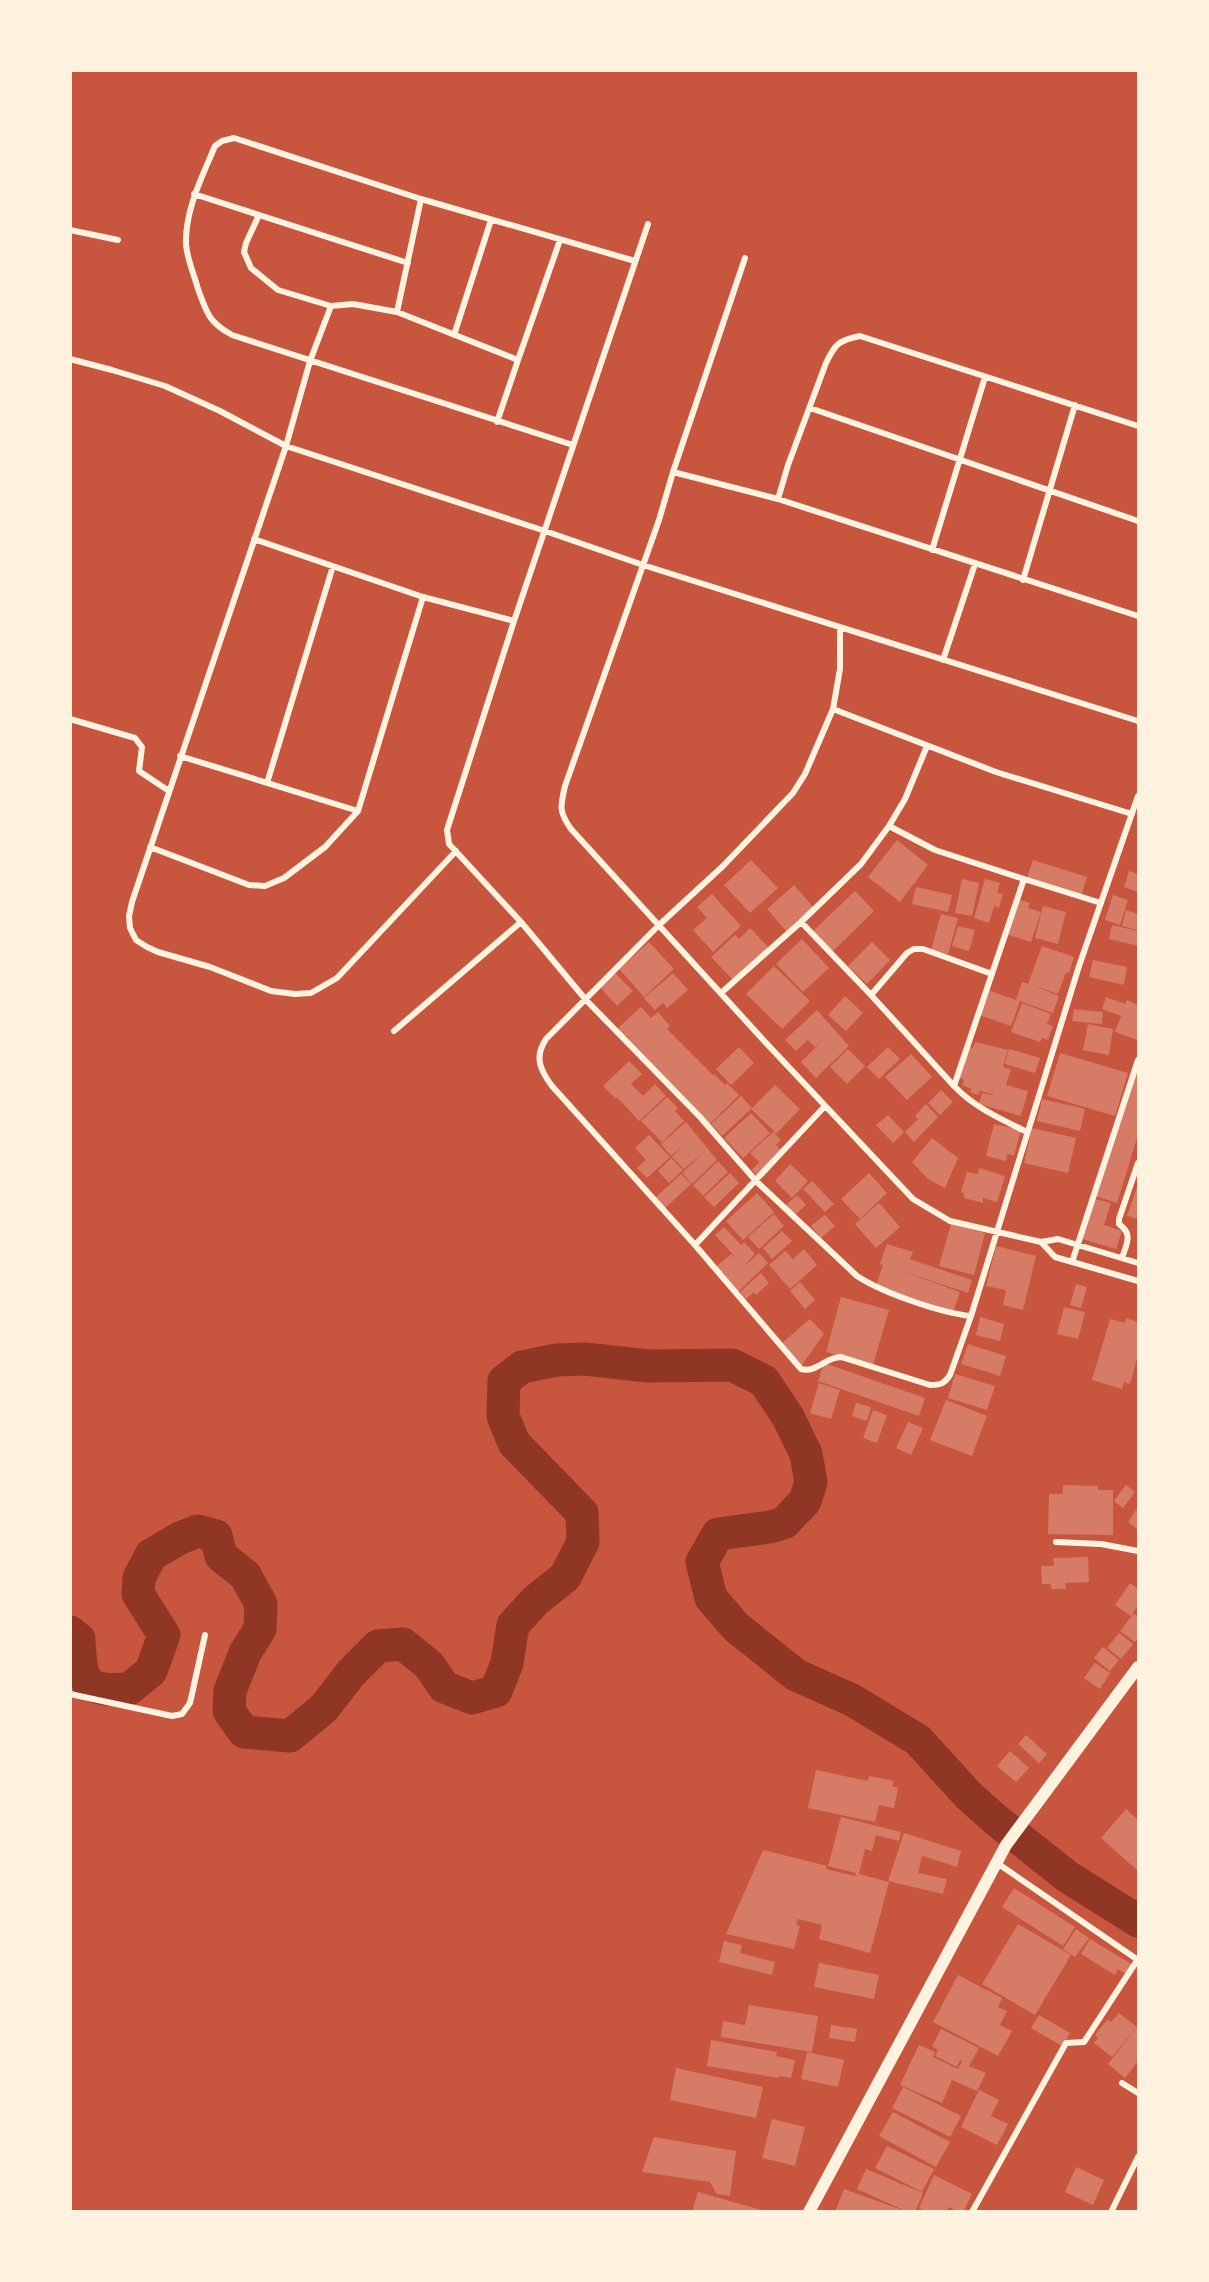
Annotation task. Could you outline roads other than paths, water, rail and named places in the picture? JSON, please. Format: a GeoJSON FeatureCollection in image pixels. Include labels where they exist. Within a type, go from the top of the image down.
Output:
{"type":"FeatureCollection","features":[{"type":"Feature","properties":{"kind":"main road"},"geometry":{"type":"LineString","coordinates":[[809,2211],[1006,1845],[1138,1667]]}},
{"type":"Feature","properties":{"kind":"street"},"geometry":{"type":"LineString","coordinates":[[573,445],[232,335],[215,325],[207,314],[189,262],[186,244],[195,194],[215,146],[222,141],[234,138],[421,199],[635,261]]}},
{"type":"Feature","properties":{"kind":"street"},"geometry":{"type":"LineString","coordinates":[[195,194],[408,263]]}},
{"type":"Feature","properties":{"kind":"street"},"geometry":{"type":"LineString","coordinates":[[397,312],[421,199]]}},
{"type":"Feature","properties":{"kind":"street"},"geometry":{"type":"LineString","coordinates":[[258,215],[244,252],[251,268],[278,290],[331,306],[353,304],[397,312],[518,360]]}},
{"type":"Feature","properties":{"kind":"street"},"geometry":{"type":"LineString","coordinates":[[454,335],[491,220]]}},
{"type":"Feature","properties":{"kind":"street"},"geometry":{"type":"LineString","coordinates":[[648,224],[514,621],[447,830],[448,844],[521,922],[586,1000],[700,1117],[756,1181],[857,1276],[870,1285],[954,1314],[971,1316]]}},
{"type":"Feature","properties":{"kind":"street"},"geometry":{"type":"LineString","coordinates":[[70,230],[118,240]]}},
{"type":"Feature","properties":{"kind":"street"},"geometry":{"type":"LineString","coordinates":[[497,422],[560,240]]}},
{"type":"Feature","properties":{"kind":"street"},"geometry":{"type":"LineString","coordinates":[[745,258],[643,566],[560,805],[562,816],[571,829],[721,993],[913,1199],[950,1221],[1041,1242],[1058,1239],[1138,1263]]}},
{"type":"Feature","properties":{"kind":"street"},"geometry":{"type":"LineString","coordinates":[[331,306],[310,361],[286,446],[150,847],[129,916],[130,928],[136,940],[158,952],[210,967],[271,991],[311,993],[337,978],[456,851]]}},
{"type":"Feature","properties":{"kind":"street"},"geometry":{"type":"LineString","coordinates":[[778,499],[788,465],[826,363],[834,348],[845,339],[860,336],[1138,426]]}},
{"type":"Feature","properties":{"kind":"street"},"geometry":{"type":"LineString","coordinates":[[70,359],[165,386],[220,411],[286,446],[643,566],[1138,721]]}},
{"type":"Feature","properties":{"kind":"street"},"geometry":{"type":"LineString","coordinates":[[932,550],[985,377]]}},
{"type":"Feature","properties":{"kind":"street"},"geometry":{"type":"LineString","coordinates":[[1023,580],[1075,405]]}},
{"type":"Feature","properties":{"kind":"street"},"geometry":{"type":"LineString","coordinates":[[810,408],[1138,521]]}},
{"type":"Feature","properties":{"kind":"street"},"geometry":{"type":"LineString","coordinates":[[673,472],[778,499],[1138,616]]}},
{"type":"Feature","properties":{"kind":"street"},"geometry":{"type":"LineString","coordinates":[[254,539],[423,597],[514,621]]}},
{"type":"Feature","properties":{"kind":"street"},"geometry":{"type":"LineString","coordinates":[[943,660],[975,564]]}},
{"type":"Feature","properties":{"kind":"street"},"geometry":{"type":"LineString","coordinates":[[267,783],[333,566]]}},
{"type":"Feature","properties":{"kind":"street"},"geometry":{"type":"LineString","coordinates":[[150,847],[249,885],[265,886],[284,878],[325,847],[358,811],[423,597]]}},
{"type":"Feature","properties":{"kind":"street"},"geometry":{"type":"LineString","coordinates":[[840,627],[840,669],[834,709],[805,774],[793,793],[723,866],[659,925],[542,1044],[539,1050],[542,1072],[695,1245],[791,1360],[805,1370],[815,1369],[832,1358],[842,1357],[930,1385],[939,1385],[945,1382],[950,1375],[971,1316],[1027,1132],[1101,903],[1138,796]]}},
{"type":"Feature","properties":{"kind":"street"},"geometry":{"type":"LineString","coordinates":[[834,709],[996,772],[1132,814]]}},
{"type":"Feature","properties":{"kind":"street"},"geometry":{"type":"LineString","coordinates":[[70,719],[135,738],[142,747],[139,771],[169,790]]}},
{"type":"Feature","properties":{"kind":"street"},"geometry":{"type":"LineString","coordinates":[[721,993],[801,922],[861,864],[889,826],[904,799],[927,746]]}},
{"type":"Feature","properties":{"kind":"street"},"geometry":{"type":"LineString","coordinates":[[180,756],[358,811]]}},
{"type":"Feature","properties":{"kind":"street"},"geometry":{"type":"LineString","coordinates":[[889,826],[935,850],[1101,903]]}},
{"type":"Feature","properties":{"kind":"street"},"geometry":{"type":"LineString","coordinates":[[954,1086],[1024,879]]}},
{"type":"Feature","properties":{"kind":"street"},"geometry":{"type":"LineString","coordinates":[[394,1032],[521,922]]}},
{"type":"Feature","properties":{"kind":"street"},"geometry":{"type":"LineString","coordinates":[[801,922],[967,1099],[983,1110],[1027,1132]]}},
{"type":"Feature","properties":{"kind":"street"},"geometry":{"type":"LineString","coordinates":[[871,995],[907,953],[914,949],[923,949],[992,974]]}},
{"type":"Feature","properties":{"kind":"street"},"geometry":{"type":"LineString","coordinates":[[1072,1262],[1138,1060]]}},
{"type":"Feature","properties":{"kind":"street"},"geometry":{"type":"LineString","coordinates":[[695,1245],[825,1106]]}},
{"type":"Feature","properties":{"kind":"street"},"geometry":{"type":"LineString","coordinates":[[1122,1258],[1129,1237],[1128,1232],[1119,1224],[1119,1219],[1138,1163]]}},
{"type":"Feature","properties":{"kind":"street"},"geometry":{"type":"LineString","coordinates":[[1041,1242],[1055,1257],[1138,1281]]}},
{"type":"Feature","properties":{"kind":"street"},"geometry":{"type":"LineString","coordinates":[[1056,1542],[1101,1544],[1138,1551]]}},
{"type":"Feature","properties":{"kind":"street"},"geometry":{"type":"LineString","coordinates":[[70,1694],[172,1716],[182,1714],[190,1703],[205,1635]]}},
{"type":"Feature","properties":{"kind":"street"},"geometry":{"type":"LineString","coordinates":[[972,2211],[1066,2043],[1084,2042],[1138,1959],[996,1863]]}},
{"type":"Feature","properties":{"kind":"street"},"geometry":{"type":"LineString","coordinates":[[1122,2083],[1138,2093]]}},
{"type":"Feature","properties":{"kind":"street"},"geometry":{"type":"LineString","coordinates":[[1111,2211],[1138,2157]]}},
{"type":"Feature","properties":{"kind":"waterway"},"geometry":{"type":"LineString","coordinates":[[70,1632],[79,1639],[81,1665],[84,1675],[93,1686],[129,1689],[151,1671],[164,1635],[138,1594],[139,1578],[151,1555],[180,1538],[198,1531],[216,1536],[221,1556],[245,1575],[261,1604],[260,1629],[245,1653],[230,1691],[229,1711],[244,1732],[290,1736],[324,1708],[351,1673],[378,1646],[403,1644],[429,1665],[444,1687],[472,1698],[496,1691],[507,1663],[513,1625],[536,1600],[565,1577],[583,1542],[582,1513],[514,1443],[503,1416],[504,1381],[522,1367],[557,1360],[585,1359],[648,1366],[732,1365],[764,1381],[788,1417],[806,1454],[811,1482],[805,1501],[784,1523],[718,1534],[702,1562],[711,1598],[736,1627],[796,1675],[852,1700],[918,1740],[968,1795],[996,1820],[1068,1877],[1138,1921]]}}]}
